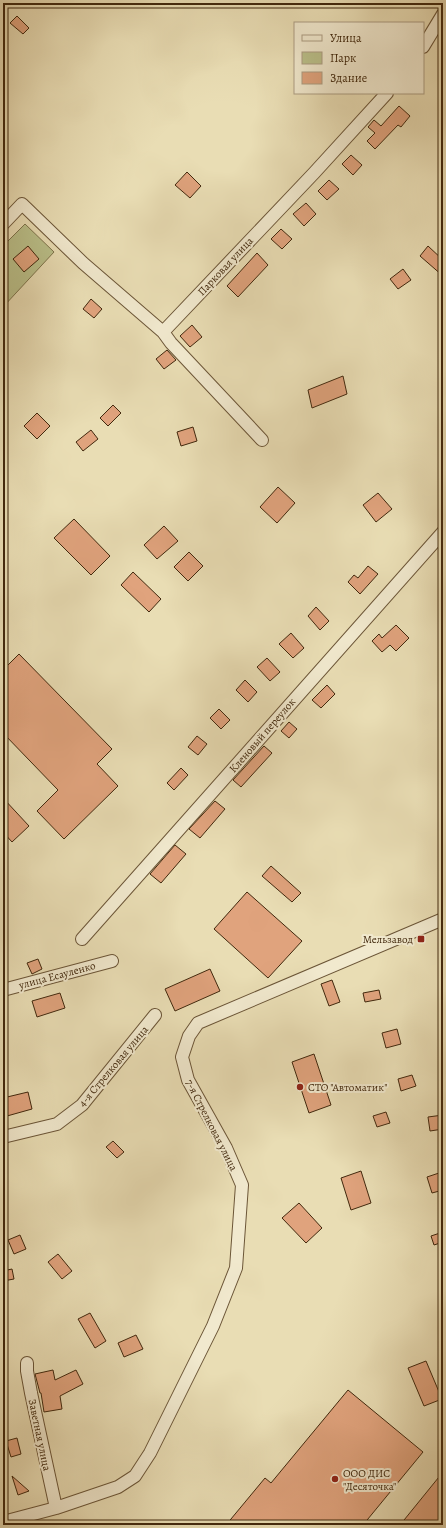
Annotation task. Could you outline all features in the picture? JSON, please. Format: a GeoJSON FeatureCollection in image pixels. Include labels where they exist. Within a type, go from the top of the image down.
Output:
{"type":"FeatureCollection","features":[{"type":"Feature","properties":{"kind":"street"},"geometry":{"type":"LineString","coordinates":[[424,45],[443,14]]}},
{"type":"Feature","properties":{"kind":"street","name":"Парковая улица"},"geometry":{"type":"LineString","coordinates":[[163,332],[314,173],[386,94]]}},
{"type":"Feature","properties":{"kind":"street"},"geometry":{"type":"LineString","coordinates":[[3,224],[22,204],[83,263],[163,332],[171,343],[262,440]]}},
{"type":"Feature","properties":{"kind":"street","name":"Кленовый переулок"},"geometry":{"type":"LineString","coordinates":[[82,939],[443,532]]}},
{"type":"Feature","properties":{"kind":"street","name":"7-я Стрелковая улица"},"geometry":{"type":"LineString","coordinates":[[3,1522],[56,1508],[118,1487],[134,1476],[150,1453],[213,1326],[236,1268],[242,1185],[226,1148],[188,1080],[182,1057],[189,1036],[198,1023],[443,919]]}},
{"type":"Feature","properties":{"kind":"street","name":"улица Есауленко"},"geometry":{"type":"LineString","coordinates":[[3,990],[112,961]]}},
{"type":"Feature","properties":{"kind":"street","name":"4-я Стрелковая улица"},"geometry":{"type":"LineString","coordinates":[[3,1137],[57,1124],[82,1105],[155,1015]]}},
{"type":"Feature","properties":{"kind":"street","name":"Заветная улица"},"geometry":{"type":"LineString","coordinates":[[27,1363],[31,1393],[56,1508]]}},
{"type":"Feature","properties":{"kind":"green space"},"geometry":{"type":"Polygon","coordinates":[[[25,224],[54,252],[3,307],[3,246],[25,224]]]}},
{"type":"Feature","properties":{"kind":"building"},"geometry":{"type":"Polygon","coordinates":[[[17,16],[29,28],[23,34],[10,23],[17,16]]]}},
{"type":"Feature","properties":{"kind":"building"},"geometry":{"type":"Polygon","coordinates":[[[399,106],[410,116],[401,127],[398,125],[375,149],[367,141],[375,133],[368,127],[374,120],[381,126],[399,106]]]}},
{"type":"Feature","properties":{"kind":"building"},"geometry":{"type":"Polygon","coordinates":[[[351,155],[362,165],[353,175],[342,164],[351,155]]]}},
{"type":"Feature","properties":{"kind":"building"},"geometry":{"type":"Polygon","coordinates":[[[187,172],[201,186],[190,198],[175,185],[187,172]]]}},
{"type":"Feature","properties":{"kind":"building"},"geometry":{"type":"Polygon","coordinates":[[[329,180],[339,189],[327,200],[318,191],[329,180]]]}},
{"type":"Feature","properties":{"kind":"building"},"geometry":{"type":"Polygon","coordinates":[[[306,203],[316,214],[304,226],[293,214],[306,203]]]}},
{"type":"Feature","properties":{"kind":"building"},"geometry":{"type":"Polygon","coordinates":[[[281,229],[292,239],[282,249],[271,239],[281,229]]]}},
{"type":"Feature","properties":{"kind":"building"},"geometry":{"type":"Polygon","coordinates":[[[28,246],[39,259],[24,272],[13,259],[28,246]]]}},
{"type":"Feature","properties":{"kind":"building"},"geometry":{"type":"Polygon","coordinates":[[[428,246],[443,260],[443,276],[420,256],[428,246]]]}},
{"type":"Feature","properties":{"kind":"building"},"geometry":{"type":"Polygon","coordinates":[[[257,253],[268,265],[238,297],[227,286],[257,253]]]}},
{"type":"Feature","properties":{"kind":"building"},"geometry":{"type":"Polygon","coordinates":[[[403,269],[411,280],[398,289],[390,279],[403,269]]]}},
{"type":"Feature","properties":{"kind":"building"},"geometry":{"type":"Polygon","coordinates":[[[91,299],[102,309],[94,318],[83,309],[91,299]]]}},
{"type":"Feature","properties":{"kind":"building"},"geometry":{"type":"Polygon","coordinates":[[[192,325],[202,337],[190,347],[180,336],[192,325]]]}},
{"type":"Feature","properties":{"kind":"building"},"geometry":{"type":"Polygon","coordinates":[[[167,350],[176,360],[164,369],[156,359],[167,350]]]}},
{"type":"Feature","properties":{"kind":"building"},"geometry":{"type":"Polygon","coordinates":[[[343,376],[347,394],[312,408],[308,390],[343,376]]]}},
{"type":"Feature","properties":{"kind":"building"},"geometry":{"type":"Polygon","coordinates":[[[113,405],[121,413],[108,426],[100,418],[113,405]]]}},
{"type":"Feature","properties":{"kind":"building"},"geometry":{"type":"Polygon","coordinates":[[[37,413],[50,426],[37,439],[24,426],[37,413]]]}},
{"type":"Feature","properties":{"kind":"building"},"geometry":{"type":"Polygon","coordinates":[[[193,427],[197,441],[181,446],[177,432],[193,427]]]}},
{"type":"Feature","properties":{"kind":"building"},"geometry":{"type":"Polygon","coordinates":[[[91,430],[98,439],[83,451],[76,442],[91,430]]]}},
{"type":"Feature","properties":{"kind":"building"},"geometry":{"type":"Polygon","coordinates":[[[278,487],[295,503],[277,523],[260,507],[278,487]]]}},
{"type":"Feature","properties":{"kind":"building"},"geometry":{"type":"Polygon","coordinates":[[[378,493],[392,509],[376,522],[363,505],[378,493]]]}},
{"type":"Feature","properties":{"kind":"building"},"geometry":{"type":"Polygon","coordinates":[[[74,519],[110,556],[91,575],[54,538],[74,519]]]}},
{"type":"Feature","properties":{"kind":"building"},"geometry":{"type":"Polygon","coordinates":[[[164,526],[178,541],[157,559],[144,545],[164,526]]]}},
{"type":"Feature","properties":{"kind":"building"},"geometry":{"type":"Polygon","coordinates":[[[189,552],[203,566],[188,581],[174,567],[189,552]]]}},
{"type":"Feature","properties":{"kind":"building"},"geometry":{"type":"Polygon","coordinates":[[[368,566],[378,574],[360,594],[348,582],[354,575],[358,578],[368,566]]]}},
{"type":"Feature","properties":{"kind":"building"},"geometry":{"type":"Polygon","coordinates":[[[133,572],[161,599],[149,612],[121,585],[133,572]]]}},
{"type":"Feature","properties":{"kind":"building"},"geometry":{"type":"Polygon","coordinates":[[[316,607],[329,621],[320,630],[308,616],[316,607]]]}},
{"type":"Feature","properties":{"kind":"building"},"geometry":{"type":"Polygon","coordinates":[[[396,625],[409,638],[396,651],[390,645],[382,652],[372,641],[379,634],[382,638],[396,625]]]}},
{"type":"Feature","properties":{"kind":"building"},"geometry":{"type":"Polygon","coordinates":[[[291,633],[304,648],[293,658],[279,644],[291,633]]]}},
{"type":"Feature","properties":{"kind":"building"},"geometry":{"type":"Polygon","coordinates":[[[19,654],[112,749],[97,764],[118,786],[64,839],[37,811],[58,790],[3,733],[3,670],[19,654]]]}},
{"type":"Feature","properties":{"kind":"building"},"geometry":{"type":"Polygon","coordinates":[[[267,658],[280,672],[270,681],[257,667],[267,658]]]}},
{"type":"Feature","properties":{"kind":"building"},"geometry":{"type":"Polygon","coordinates":[[[245,680],[257,692],[248,702],[236,690],[245,680]]]}},
{"type":"Feature","properties":{"kind":"building"},"geometry":{"type":"Polygon","coordinates":[[[327,685],[335,694],[321,708],[312,700],[327,685]]]}},
{"type":"Feature","properties":{"kind":"building"},"geometry":{"type":"Polygon","coordinates":[[[219,709],[230,720],[221,729],[210,718],[219,709]]]}},
{"type":"Feature","properties":{"kind":"building"},"geometry":{"type":"Polygon","coordinates":[[[289,722],[297,729],[289,738],[281,731],[289,722]]]}},
{"type":"Feature","properties":{"kind":"building"},"geometry":{"type":"Polygon","coordinates":[[[197,736],[207,744],[198,755],[188,747],[197,736]]]}},
{"type":"Feature","properties":{"kind":"building"},"geometry":{"type":"Polygon","coordinates":[[[264,746],[272,753],[241,787],[233,780],[264,746]]]}},
{"type":"Feature","properties":{"kind":"building"},"geometry":{"type":"Polygon","coordinates":[[[181,768],[188,775],[174,790],[167,783],[181,768]]]}},
{"type":"Feature","properties":{"kind":"building"},"geometry":{"type":"Polygon","coordinates":[[[3,798],[29,826],[12,842],[3,832],[3,798]]]}},
{"type":"Feature","properties":{"kind":"building"},"geometry":{"type":"Polygon","coordinates":[[[215,801],[225,809],[200,838],[189,829],[215,801]]]}},
{"type":"Feature","properties":{"kind":"building"},"geometry":{"type":"Polygon","coordinates":[[[175,845],[186,854],[161,883],[150,874],[175,845]]]}},
{"type":"Feature","properties":{"kind":"building"},"geometry":{"type":"Polygon","coordinates":[[[271,866],[301,893],[292,902],[262,876],[271,866]]]}},
{"type":"Feature","properties":{"kind":"building"},"geometry":{"type":"Polygon","coordinates":[[[247,892],[302,941],[268,978],[214,929],[247,892]]]}},
{"type":"Feature","properties":{"kind":"building"},"geometry":{"type":"Polygon","coordinates":[[[38,959],[42,969],[32,974],[27,963],[38,959]]]}},
{"type":"Feature","properties":{"kind":"building"},"geometry":{"type":"Polygon","coordinates":[[[210,969],[220,991],[175,1011],[165,989],[210,969]]]}},
{"type":"Feature","properties":{"kind":"building"},"geometry":{"type":"Polygon","coordinates":[[[332,980],[340,1002],[329,1006],[321,984],[332,980]]]}},
{"type":"Feature","properties":{"kind":"building"},"geometry":{"type":"Polygon","coordinates":[[[379,990],[381,999],[365,1002],[363,993],[379,990]]]}},
{"type":"Feature","properties":{"kind":"building"},"geometry":{"type":"Polygon","coordinates":[[[60,993],[65,1008],[37,1017],[32,1001],[60,993]]]}},
{"type":"Feature","properties":{"kind":"building"},"geometry":{"type":"Polygon","coordinates":[[[397,1029],[401,1044],[386,1048],[382,1033],[397,1029]]]}},
{"type":"Feature","properties":{"kind":"building"},"geometry":{"type":"Polygon","coordinates":[[[314,1054],[331,1105],[309,1113],[292,1062],[314,1054]]]}},
{"type":"Feature","properties":{"kind":"building"},"geometry":{"type":"Polygon","coordinates":[[[412,1075],[416,1086],[401,1091],[398,1079],[412,1075]]]}},
{"type":"Feature","properties":{"kind":"building"},"geometry":{"type":"Polygon","coordinates":[[[28,1092],[32,1109],[7,1116],[3,1098],[28,1092]]]}},
{"type":"Feature","properties":{"kind":"building"},"geometry":{"type":"Polygon","coordinates":[[[386,1112],[390,1123],[377,1127],[373,1116],[386,1112]]]}},
{"type":"Feature","properties":{"kind":"building"},"geometry":{"type":"Polygon","coordinates":[[[443,1115],[443,1129],[430,1131],[428,1117],[443,1115]]]}},
{"type":"Feature","properties":{"kind":"building"},"geometry":{"type":"Polygon","coordinates":[[[113,1141],[124,1152],[117,1158],[106,1147],[113,1141]]]}},
{"type":"Feature","properties":{"kind":"building"},"geometry":{"type":"Polygon","coordinates":[[[361,1171],[371,1203],[351,1210],[341,1178],[361,1171]]]}},
{"type":"Feature","properties":{"kind":"building"},"geometry":{"type":"Polygon","coordinates":[[[439,1173],[443,1190],[432,1193],[427,1177],[439,1173]]]}},
{"type":"Feature","properties":{"kind":"building"},"geometry":{"type":"Polygon","coordinates":[[[299,1203],[322,1228],[306,1243],[282,1218],[299,1203]]]}},
{"type":"Feature","properties":{"kind":"building"},"geometry":{"type":"Polygon","coordinates":[[[443,1232],[443,1242],[434,1245],[431,1236],[443,1232]]]}},
{"type":"Feature","properties":{"kind":"building"},"geometry":{"type":"Polygon","coordinates":[[[20,1235],[26,1249],[14,1254],[8,1240],[20,1235]]]}},
{"type":"Feature","properties":{"kind":"building"},"geometry":{"type":"Polygon","coordinates":[[[58,1254],[72,1271],[62,1279],[48,1262],[58,1254]]]}},
{"type":"Feature","properties":{"kind":"building"},"geometry":{"type":"Polygon","coordinates":[[[12,1269],[14,1279],[3,1281],[3,1271],[12,1269]]]}},
{"type":"Feature","properties":{"kind":"building"},"geometry":{"type":"Polygon","coordinates":[[[90,1313],[106,1341],[95,1348],[78,1319],[90,1313]]]}},
{"type":"Feature","properties":{"kind":"building"},"geometry":{"type":"Polygon","coordinates":[[[136,1335],[143,1349],[124,1357],[118,1343],[136,1335]]]}},
{"type":"Feature","properties":{"kind":"building"},"geometry":{"type":"Polygon","coordinates":[[[426,1361],[442,1399],[424,1406],[408,1368],[426,1361]]]}},
{"type":"Feature","properties":{"kind":"building"},"geometry":{"type":"Polygon","coordinates":[[[53,1370],[55,1380],[76,1370],[83,1384],[60,1396],[62,1409],[44,1412],[41,1393],[35,1374],[53,1370]]]}},
{"type":"Feature","properties":{"kind":"building"},"geometry":{"type":"Polygon","coordinates":[[[348,1390],[423,1452],[363,1525],[226,1525],[265,1478],[271,1483],[348,1390]]]}},
{"type":"Feature","properties":{"kind":"building"},"geometry":{"type":"Polygon","coordinates":[[[17,1438],[21,1454],[11,1457],[6,1441],[17,1438]]]}},
{"type":"Feature","properties":{"kind":"building"},"geometry":{"type":"Polygon","coordinates":[[[443,1472],[443,1525],[400,1525],[443,1472]]]}},
{"type":"Feature","properties":{"kind":"building"},"geometry":{"type":"Polygon","coordinates":[[[12,1476],[29,1491],[18,1495],[12,1476]]]}},
{"type":"Feature","properties":{"kind":"place","name":"Мельзавод"},"geometry":{"type":"Point","coordinates":[421,939]}},
{"type":"Feature","properties":{"kind":"place","name":"СТО \"Автоматик\""},"geometry":{"type":"Point","coordinates":[300,1087]}},
{"type":"Feature","properties":{"kind":"place","name":"ООО ДИС \"Десяточка\""},"geometry":{"type":"Point","coordinates":[335,1479]}}]}
